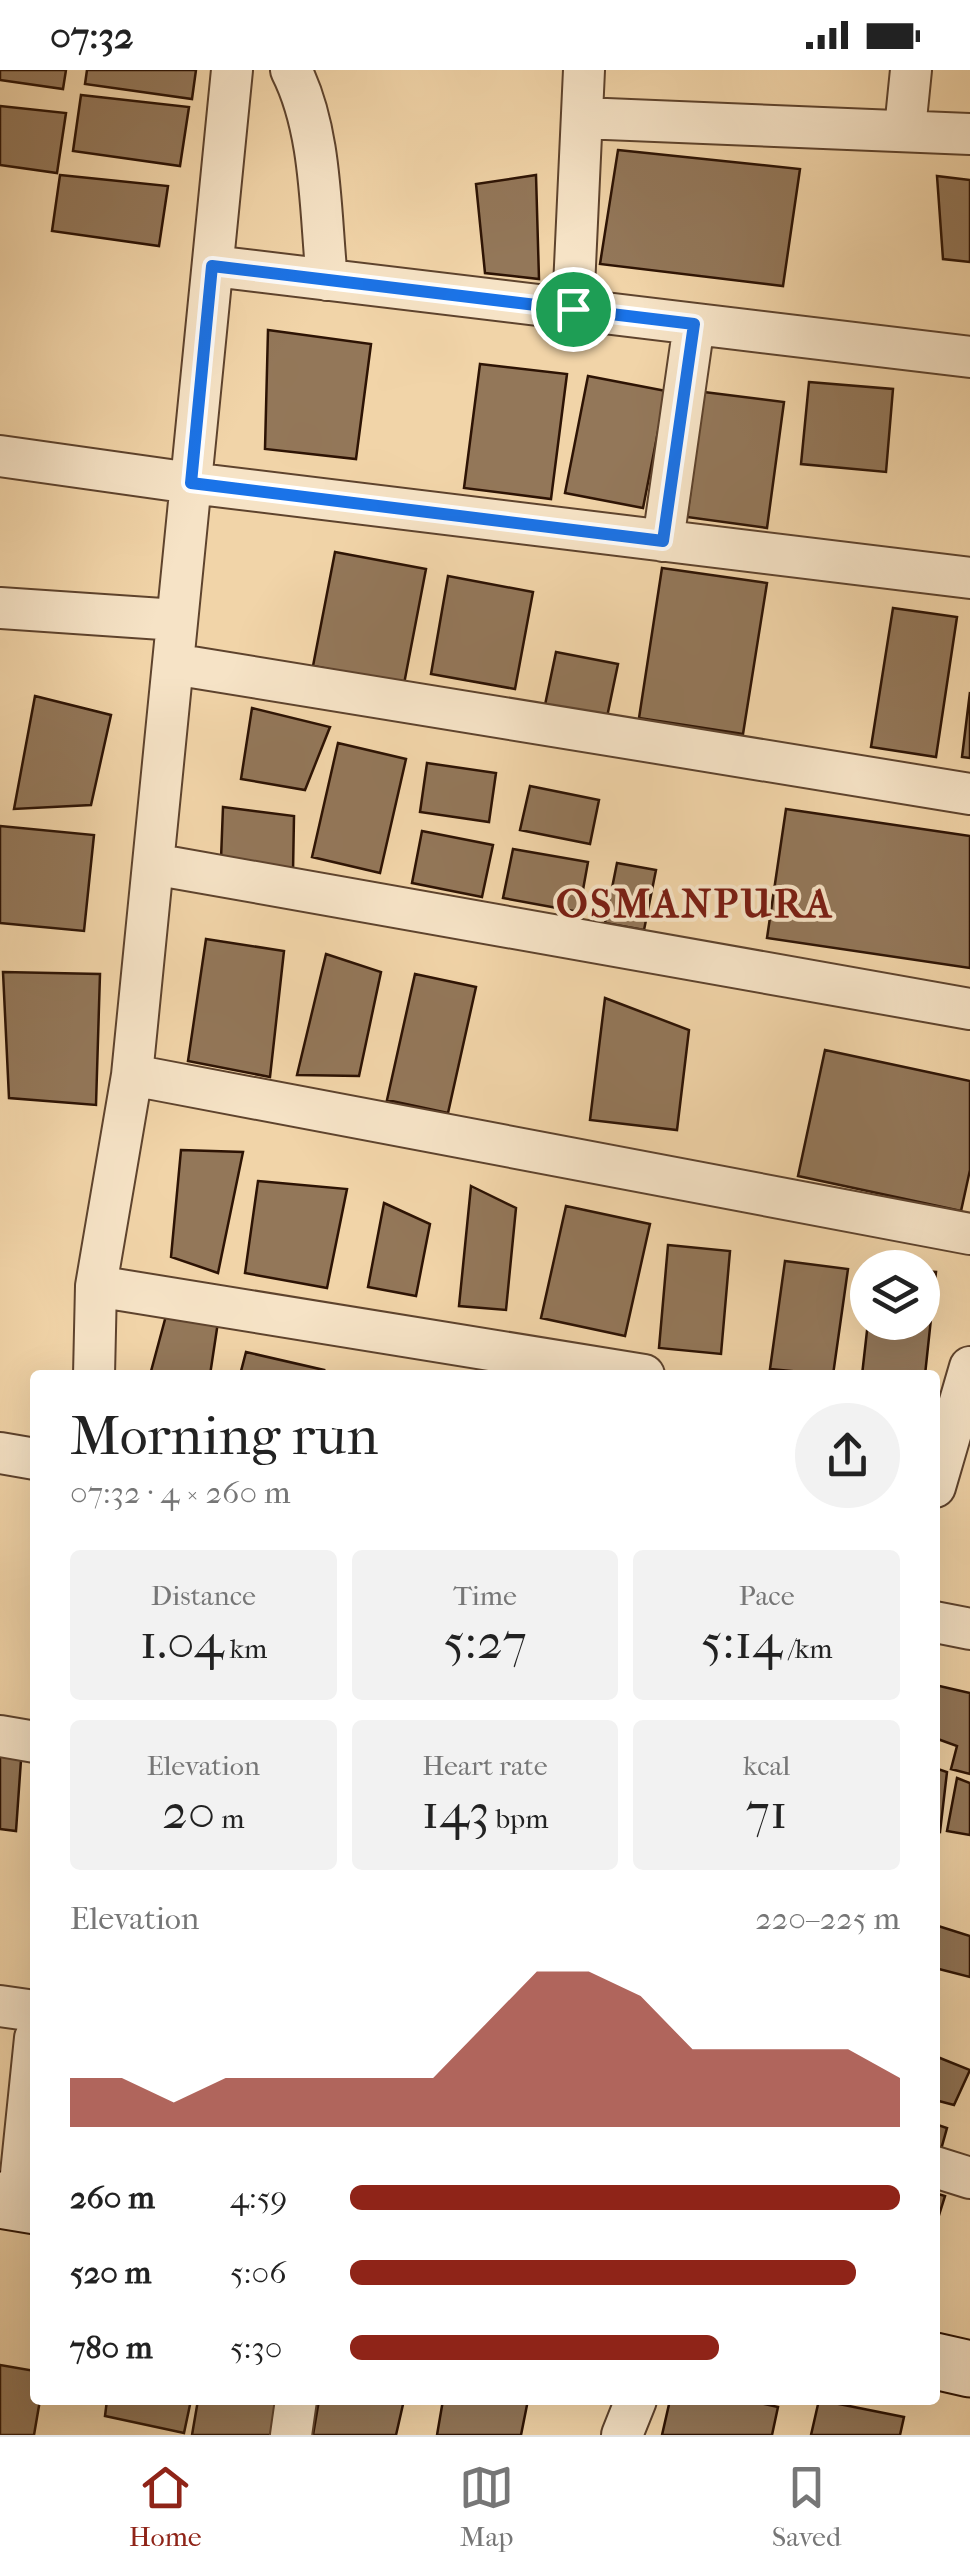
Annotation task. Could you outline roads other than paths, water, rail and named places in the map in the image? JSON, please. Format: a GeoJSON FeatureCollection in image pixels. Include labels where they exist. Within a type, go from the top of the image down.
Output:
{"type":"FeatureCollection","features":[{"type":"Feature","properties":{"kind":"street"},"geometry":{"type":"LineString","coordinates":[[94,1370],[96,1286],[132,1075],[232,70]]}},
{"type":"Feature","properties":{"kind":"street"},"geometry":{"type":"LineString","coordinates":[[291,70],[300,87],[315,158],[327,280]]}},
{"type":"Feature","properties":{"kind":"street"},"geometry":{"type":"LineString","coordinates":[[573,309],[584,70]]}},
{"type":"Feature","properties":{"kind":"street"},"geometry":{"type":"LineString","coordinates":[[905,128],[911,70]]}},
{"type":"Feature","properties":{"kind":"street"},"geometry":{"type":"LineString","coordinates":[[582,118],[905,128],[970,134]]}},
{"type":"Feature","properties":{"kind":"street"},"geometry":{"type":"LineString","coordinates":[[212,266],[970,358]]}},
{"type":"Feature","properties":{"kind":"street"},"geometry":{"type":"LineString","coordinates":[[663,541],[694,324]]}},
{"type":"Feature","properties":{"kind":"street"},"geometry":{"type":"LineString","coordinates":[[0,456],[970,578]]}},
{"type":"Feature","properties":{"kind":"street"},"geometry":{"type":"LineString","coordinates":[[0,608],[177,620]]}},
{"type":"Feature","properties":{"kind":"street"},"geometry":{"type":"LineString","coordinates":[[173,664],[970,794]]}},
{"type":"Feature","properties":{"kind":"street"},"geometry":{"type":"LineString","coordinates":[[152,864],[970,1009]]}},
{"type":"Feature","properties":{"kind":"street"},"geometry":{"type":"LineString","coordinates":[[132,1075],[970,1234]]}},
{"type":"Feature","properties":{"kind":"street"},"geometry":{"type":"LineString","coordinates":[[96,1286],[613,1370]]}},
{"type":"Feature","properties":{"kind":"street"},"geometry":{"type":"LineString","coordinates":[[940,1452],[944,1424],[970,1367]]}},
{"type":"Feature","properties":{"kind":"street"},"geometry":{"type":"LineString","coordinates":[[0,1452],[30,1458]]}},
{"type":"Feature","properties":{"kind":"street"},"geometry":{"type":"LineString","coordinates":[[940,1623],[970,1628]]}},
{"type":"Feature","properties":{"kind":"street"},"geometry":{"type":"LineString","coordinates":[[0,1736],[30,1741]]}},
{"type":"Feature","properties":{"kind":"street"},"geometry":{"type":"LineString","coordinates":[[0,2006],[30,2010]]}},
{"type":"Feature","properties":{"kind":"street"},"geometry":{"type":"LineString","coordinates":[[18,2203],[30,2087]]}},
{"type":"Feature","properties":{"kind":"street"},"geometry":{"type":"LineString","coordinates":[[940,2169],[970,2178]]}},
{"type":"Feature","properties":{"kind":"street"},"geometry":{"type":"LineString","coordinates":[[940,2362],[970,2369]]}},
{"type":"Feature","properties":{"kind":"street"},"geometry":{"type":"LineString","coordinates":[[291,2435],[295,2405]]}},
{"type":"Feature","properties":{"kind":"street"},"geometry":{"type":"LineString","coordinates":[[622,2435],[634,2405]]}},
{"type":"Feature","properties":{"kind":"district","name":"OSMANPURA"},"geometry":{"type":"Point","coordinates":[695,904]}}]}
